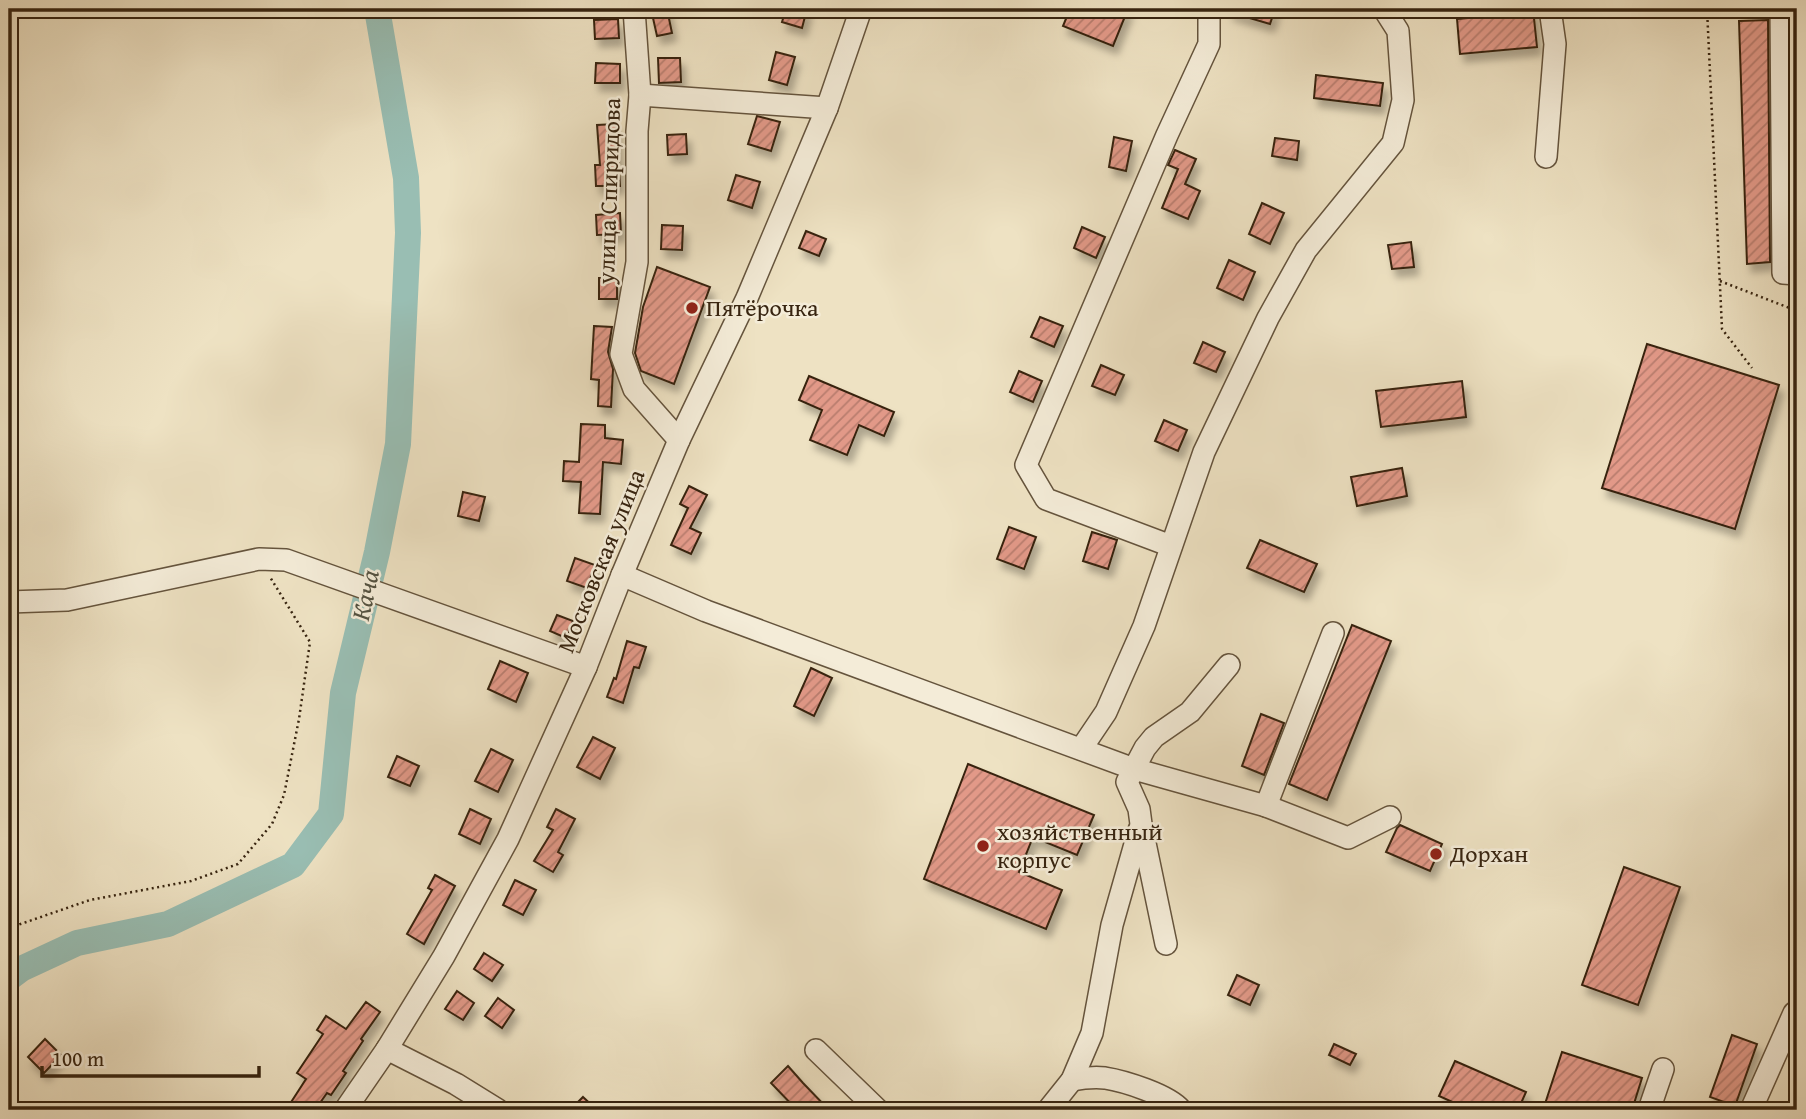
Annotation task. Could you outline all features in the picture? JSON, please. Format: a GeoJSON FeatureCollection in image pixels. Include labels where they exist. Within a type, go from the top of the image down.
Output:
{"type":"FeatureCollection","features":[{"type":"Feature","properties":{"kind":"street","name":"улица Спиридова"},"geometry":{"type":"LineString","coordinates":[[634,9],[640,94],[637,131],[637,262],[621,354],[635,389],[680,440]]}},
{"type":"Feature","properties":{"kind":"street","name":"Московская улица"},"geometry":{"type":"LineString","coordinates":[[345,1110],[387,1049],[444,956],[508,839],[586,667],[680,440],[747,298],[827,108],[861,9]]}},
{"type":"Feature","properties":{"kind":"street"},"geometry":{"type":"LineString","coordinates":[[1171,546],[1046,499],[1026,465],[1167,135],[1209,44],[1209,9]]}},
{"type":"Feature","properties":{"kind":"street"},"geometry":{"type":"LineString","coordinates":[[1081,749],[1106,712],[1144,626],[1204,452],[1288,279],[1306,250],[1393,143],[1403,100],[1398,32],[1384,9]]}},
{"type":"Feature","properties":{"kind":"street"},"geometry":{"type":"LineString","coordinates":[[1546,157],[1555,44],[1550,9]]}},
{"type":"Feature","properties":{"kind":"street"},"geometry":{"type":"LineString","coordinates":[[1781,9],[1783,273],[1797,274]]}},
{"type":"Feature","properties":{"kind":"street"},"geometry":{"type":"LineString","coordinates":[[640,94],[827,108]]}},
{"type":"Feature","properties":{"kind":"street"},"geometry":{"type":"LineString","coordinates":[[9,602],[67,600],[258,559],[286,560],[586,667]]}},
{"type":"Feature","properties":{"kind":"street"},"geometry":{"type":"LineString","coordinates":[[622,575],[706,611],[1134,769],[1266,806],[1348,838],[1390,817]]}},
{"type":"Feature","properties":{"kind":"street"},"geometry":{"type":"LineString","coordinates":[[1266,806],[1333,633]]}},
{"type":"Feature","properties":{"kind":"street"},"geometry":{"type":"LineString","coordinates":[[1166,944],[1139,809],[1127,782],[1154,737],[1190,712],[1229,665]]}},
{"type":"Feature","properties":{"kind":"street"},"geometry":{"type":"LineString","coordinates":[[1048,1110],[1072,1080],[1092,1033],[1112,925],[1141,824]]}},
{"type":"Feature","properties":{"kind":"street"},"geometry":{"type":"LineString","coordinates":[[1751,1110],[1794,1013]]}},
{"type":"Feature","properties":{"kind":"street"},"geometry":{"type":"LineString","coordinates":[[387,1049],[456,1084],[498,1110]]}},
{"type":"Feature","properties":{"kind":"street"},"geometry":{"type":"LineString","coordinates":[[816,1050],[878,1110]]}},
{"type":"Feature","properties":{"kind":"street"},"geometry":{"type":"LineString","coordinates":[[1649,1110],[1663,1069]]}},
{"type":"Feature","properties":{"kind":"street"},"geometry":{"type":"LineString","coordinates":[[1072,1080],[1084,1077],[1108,1079],[1160,1096],[1181,1110]]}},
{"type":"Feature","properties":{"kind":"path"},"geometry":{"type":"LineString","coordinates":[[1707,9],[1722,328],[1752,368]]}},
{"type":"Feature","properties":{"kind":"path"},"geometry":{"type":"LineString","coordinates":[[1720,281],[1797,311]]}},
{"type":"Feature","properties":{"kind":"path"},"geometry":{"type":"LineString","coordinates":[[9,928],[90,900],[191,881],[238,864],[272,824],[284,795],[310,642],[258,559]]}},
{"type":"Feature","properties":{"kind":"building"},"geometry":{"type":"Polygon","coordinates":[[[651,9],[667,9],[672,33],[657,36],[651,9]]]}},
{"type":"Feature","properties":{"kind":"building"},"geometry":{"type":"Polygon","coordinates":[[[786,9],[807,9],[802,28],[782,22],[786,9]]]}},
{"type":"Feature","properties":{"kind":"building"},"geometry":{"type":"Polygon","coordinates":[[[1070,9],[1128,9],[1113,46],[1063,26],[1070,9]]]}},
{"type":"Feature","properties":{"kind":"building"},"geometry":{"type":"Polygon","coordinates":[[[1229,9],[1275,9],[1270,24],[1229,12],[1229,9]]]}},
{"type":"Feature","properties":{"kind":"building"},"geometry":{"type":"Polygon","coordinates":[[[1499,9],[1533,9],[1537,47],[1460,54],[1457,19],[1500,15],[1499,9]]]}},
{"type":"Feature","properties":{"kind":"building"},"geometry":{"type":"Polygon","coordinates":[[[618,19],[619,38],[595,39],[594,20],[618,19]]]}},
{"type":"Feature","properties":{"kind":"building"},"geometry":{"type":"Polygon","coordinates":[[[1768,20],[1770,262],[1747,264],[1739,21],[1768,20]]]}},
{"type":"Feature","properties":{"kind":"building"},"geometry":{"type":"Polygon","coordinates":[[[776,52],[795,57],[787,85],[769,80],[776,52]]]}},
{"type":"Feature","properties":{"kind":"building"},"geometry":{"type":"Polygon","coordinates":[[[658,58],[680,58],[681,82],[659,83],[658,58]]]}},
{"type":"Feature","properties":{"kind":"building"},"geometry":{"type":"Polygon","coordinates":[[[596,63],[620,64],[620,83],[595,83],[596,63]]]}},
{"type":"Feature","properties":{"kind":"building"},"geometry":{"type":"Polygon","coordinates":[[[1316,75],[1383,83],[1380,106],[1314,98],[1316,75]]]}},
{"type":"Feature","properties":{"kind":"building"},"geometry":{"type":"Polygon","coordinates":[[[757,116],[780,122],[771,151],[748,144],[757,116]]]}},
{"type":"Feature","properties":{"kind":"building"},"geometry":{"type":"Polygon","coordinates":[[[616,124],[620,186],[596,186],[595,165],[600,165],[597,125],[616,124]]]}},
{"type":"Feature","properties":{"kind":"building"},"geometry":{"type":"Polygon","coordinates":[[[686,134],[687,154],[668,155],[667,135],[686,134]]]}},
{"type":"Feature","properties":{"kind":"building"},"geometry":{"type":"Polygon","coordinates":[[[1114,137],[1132,141],[1126,171],[1109,167],[1114,137]]]}},
{"type":"Feature","properties":{"kind":"building"},"geometry":{"type":"Polygon","coordinates":[[[1275,138],[1299,141],[1297,160],[1272,156],[1275,138]]]}},
{"type":"Feature","properties":{"kind":"building"},"geometry":{"type":"Polygon","coordinates":[[[1797,141],[1797,261],[1796,261],[1797,141]]]}},
{"type":"Feature","properties":{"kind":"building"},"geometry":{"type":"Polygon","coordinates":[[[1175,150],[1196,159],[1185,184],[1200,191],[1188,219],[1162,208],[1178,169],[1168,165],[1175,150]]]}},
{"type":"Feature","properties":{"kind":"building"},"geometry":{"type":"Polygon","coordinates":[[[736,175],[760,182],[752,208],[728,200],[736,175]]]}},
{"type":"Feature","properties":{"kind":"building"},"geometry":{"type":"Polygon","coordinates":[[[1262,203],[1284,213],[1270,244],[1249,234],[1262,203]]]}},
{"type":"Feature","properties":{"kind":"building"},"geometry":{"type":"Polygon","coordinates":[[[620,213],[621,234],[597,235],[596,215],[620,213]]]}},
{"type":"Feature","properties":{"kind":"building"},"geometry":{"type":"Polygon","coordinates":[[[662,225],[683,226],[682,250],[661,249],[662,225]]]}},
{"type":"Feature","properties":{"kind":"building"},"geometry":{"type":"Polygon","coordinates":[[[1082,227],[1105,237],[1096,258],[1074,248],[1082,227]]]}},
{"type":"Feature","properties":{"kind":"building"},"geometry":{"type":"Polygon","coordinates":[[[806,231],[826,239],[819,256],[799,248],[806,231]]]}},
{"type":"Feature","properties":{"kind":"building"},"geometry":{"type":"Polygon","coordinates":[[[1411,242],[1414,267],[1392,269],[1388,245],[1411,242]]]}},
{"type":"Feature","properties":{"kind":"building"},"geometry":{"type":"Polygon","coordinates":[[[1229,260],[1255,272],[1243,300],[1217,288],[1229,260]]]}},
{"type":"Feature","properties":{"kind":"building"},"geometry":{"type":"Polygon","coordinates":[[[657,267],[710,287],[674,384],[641,371],[635,353],[643,307],[657,267]]]}},
{"type":"Feature","properties":{"kind":"building"},"geometry":{"type":"Polygon","coordinates":[[[599,278],[617,278],[617,299],[599,299],[599,278]]]}},
{"type":"Feature","properties":{"kind":"building"},"geometry":{"type":"Polygon","coordinates":[[[1040,317],[1063,326],[1054,347],[1031,337],[1040,317]]]}},
{"type":"Feature","properties":{"kind":"building"},"geometry":{"type":"Polygon","coordinates":[[[594,326],[612,327],[608,352],[613,369],[611,407],[598,406],[599,380],[591,379],[594,326]]]}},
{"type":"Feature","properties":{"kind":"building"},"geometry":{"type":"Polygon","coordinates":[[[1203,342],[1225,352],[1216,372],[1194,363],[1203,342]]]}},
{"type":"Feature","properties":{"kind":"building"},"geometry":{"type":"Polygon","coordinates":[[[1647,344],[1779,385],[1735,529],[1602,488],[1647,344]]]}},
{"type":"Feature","properties":{"kind":"building"},"geometry":{"type":"Polygon","coordinates":[[[1101,365],[1124,375],[1115,395],[1092,386],[1101,365]]]}},
{"type":"Feature","properties":{"kind":"building"},"geometry":{"type":"Polygon","coordinates":[[[1019,371],[1042,381],[1033,402],[1010,392],[1019,371]]]}},
{"type":"Feature","properties":{"kind":"building"},"geometry":{"type":"Polygon","coordinates":[[[809,376],[894,412],[884,436],[859,425],[847,455],[810,440],[822,410],[799,400],[809,376]]]}},
{"type":"Feature","properties":{"kind":"building"},"geometry":{"type":"Polygon","coordinates":[[[1462,381],[1466,417],[1381,427],[1376,391],[1462,381]]]}},
{"type":"Feature","properties":{"kind":"building"},"geometry":{"type":"Polygon","coordinates":[[[1164,420],[1187,430],[1178,451],[1155,441],[1164,420]]]}},
{"type":"Feature","properties":{"kind":"building"},"geometry":{"type":"Polygon","coordinates":[[[581,424],[605,425],[605,438],[623,440],[621,464],[603,462],[600,514],[579,513],[581,482],[563,481],[564,461],[579,462],[581,424]]]}},
{"type":"Feature","properties":{"kind":"building"},"geometry":{"type":"Polygon","coordinates":[[[1402,468],[1407,496],[1357,506],[1351,477],[1402,468]]]}},
{"type":"Feature","properties":{"kind":"building"},"geometry":{"type":"Polygon","coordinates":[[[689,486],[707,495],[690,528],[701,533],[691,554],[671,545],[688,508],[680,504],[689,486]]]}},
{"type":"Feature","properties":{"kind":"building"},"geometry":{"type":"Polygon","coordinates":[[[463,492],[485,497],[479,521],[458,516],[463,492]]]}},
{"type":"Feature","properties":{"kind":"building"},"geometry":{"type":"Polygon","coordinates":[[[1009,527],[1036,537],[1024,569],[997,559],[1009,527]]]}},
{"type":"Feature","properties":{"kind":"building"},"geometry":{"type":"Polygon","coordinates":[[[1092,532],[1117,540],[1108,569],[1083,561],[1092,532]]]}},
{"type":"Feature","properties":{"kind":"building"},"geometry":{"type":"Polygon","coordinates":[[[1260,540],[1317,564],[1304,592],[1247,568],[1260,540]]]}},
{"type":"Feature","properties":{"kind":"building"},"geometry":{"type":"Polygon","coordinates":[[[575,558],[595,565],[587,588],[567,581],[575,558]]]}},
{"type":"Feature","properties":{"kind":"building"},"geometry":{"type":"Polygon","coordinates":[[[557,615],[573,621],[566,638],[550,631],[557,615]]]}},
{"type":"Feature","properties":{"kind":"building"},"geometry":{"type":"Polygon","coordinates":[[[1352,625],[1391,641],[1327,800],[1289,784],[1352,625]]]}},
{"type":"Feature","properties":{"kind":"building"},"geometry":{"type":"Polygon","coordinates":[[[627,641],[646,647],[639,668],[634,667],[623,703],[607,697],[614,678],[616,679],[627,641]]]}},
{"type":"Feature","properties":{"kind":"building"},"geometry":{"type":"Polygon","coordinates":[[[500,661],[528,673],[516,702],[488,689],[500,661]]]}},
{"type":"Feature","properties":{"kind":"building"},"geometry":{"type":"Polygon","coordinates":[[[811,668],[832,678],[814,716],[794,706],[811,668]]]}},
{"type":"Feature","properties":{"kind":"building"},"geometry":{"type":"Polygon","coordinates":[[[1261,714],[1284,723],[1264,775],[1242,766],[1261,714]]]}},
{"type":"Feature","properties":{"kind":"building"},"geometry":{"type":"Polygon","coordinates":[[[593,737],[615,748],[600,779],[577,767],[593,737]]]}},
{"type":"Feature","properties":{"kind":"building"},"geometry":{"type":"Polygon","coordinates":[[[491,749],[513,760],[498,792],[475,781],[491,749]]]}},
{"type":"Feature","properties":{"kind":"building"},"geometry":{"type":"Polygon","coordinates":[[[397,756],[419,766],[410,786],[388,777],[397,756]]]}},
{"type":"Feature","properties":{"kind":"building","name":"хозяйственный корпус"},"geometry":{"type":"Polygon","coordinates":[[[968,764],[1094,815],[1077,855],[1033,837],[1019,872],[1062,890],[1046,929],[924,879],[968,764]]]}},
{"type":"Feature","properties":{"kind":"building"},"geometry":{"type":"Polygon","coordinates":[[[470,809],[491,819],[480,844],[459,834],[470,809]]]}},
{"type":"Feature","properties":{"kind":"building"},"geometry":{"type":"Polygon","coordinates":[[[556,809],[575,819],[558,852],[563,855],[553,872],[534,861],[553,830],[547,827],[556,809]]]}},
{"type":"Feature","properties":{"kind":"building"},"geometry":{"type":"Polygon","coordinates":[[[1400,825],[1442,844],[1430,871],[1386,852],[1400,825]]]}},
{"type":"Feature","properties":{"kind":"building"},"geometry":{"type":"Polygon","coordinates":[[[1624,867],[1680,887],[1638,1005],[1582,985],[1624,867]]]}},
{"type":"Feature","properties":{"kind":"building"},"geometry":{"type":"Polygon","coordinates":[[[435,875],[455,886],[424,944],[407,934],[432,890],[428,888],[435,875]]]}},
{"type":"Feature","properties":{"kind":"building"},"geometry":{"type":"Polygon","coordinates":[[[515,880],[536,890],[523,915],[503,905],[515,880]]]}},
{"type":"Feature","properties":{"kind":"building"},"geometry":{"type":"Polygon","coordinates":[[[484,953],[503,965],[492,981],[474,969],[484,953]]]}},
{"type":"Feature","properties":{"kind":"building"},"geometry":{"type":"Polygon","coordinates":[[[1237,975],[1259,985],[1250,1005],[1228,995],[1237,975]]]}},
{"type":"Feature","properties":{"kind":"building"},"geometry":{"type":"Polygon","coordinates":[[[457,991],[474,1003],[463,1020],[445,1009],[457,991]]]}},
{"type":"Feature","properties":{"kind":"building"},"geometry":{"type":"Polygon","coordinates":[[[498,998],[514,1010],[502,1028],[485,1016],[498,998]]]}},
{"type":"Feature","properties":{"kind":"building"},"geometry":{"type":"Polygon","coordinates":[[[366,1002],[380,1012],[361,1039],[363,1041],[343,1071],[346,1073],[331,1095],[327,1093],[315,1110],[286,1110],[306,1079],[297,1073],[323,1034],[317,1030],[326,1016],[346,1029],[366,1002]]]}},
{"type":"Feature","properties":{"kind":"building"},"geometry":{"type":"Polygon","coordinates":[[[1732,1035],[1757,1044],[1735,1106],[1710,1097],[1732,1035]]]}},
{"type":"Feature","properties":{"kind":"building"},"geometry":{"type":"Polygon","coordinates":[[[45,1039],[61,1055],[44,1073],[28,1057],[45,1039]]]}},
{"type":"Feature","properties":{"kind":"building"},"geometry":{"type":"Polygon","coordinates":[[[1334,1044],[1356,1054],[1350,1065],[1329,1055],[1334,1044]]]}},
{"type":"Feature","properties":{"kind":"building"},"geometry":{"type":"Polygon","coordinates":[[[1562,1052],[1642,1078],[1632,1110],[1543,1110],[1562,1052]]]}},
{"type":"Feature","properties":{"kind":"building"},"geometry":{"type":"Polygon","coordinates":[[[1455,1061],[1526,1092],[1518,1110],[1470,1110],[1439,1096],[1455,1061]]]}},
{"type":"Feature","properties":{"kind":"building"},"geometry":{"type":"Polygon","coordinates":[[[788,1066],[829,1110],[797,1110],[771,1083],[788,1066]]]}},
{"type":"Feature","properties":{"kind":"building"},"geometry":{"type":"Polygon","coordinates":[[[583,1097],[597,1110],[570,1110],[583,1097]]]}},
{"type":"Feature","properties":{"kind":"waterway","name":"Кача"},"geometry":{"type":"LineString","coordinates":[[9,978],[21,969],[77,943],[168,924],[293,865],[331,814],[343,693],[377,552],[398,444],[408,233],[406,178],[377,9]]}},
{"type":"Feature","properties":{"kind":"place","name":"Пятёрочка"},"geometry":{"type":"Point","coordinates":[692,308]}},
{"type":"Feature","properties":{"kind":"place","name":"хозяйственный корпус"},"geometry":{"type":"Point","coordinates":[983,846]}},
{"type":"Feature","properties":{"kind":"place","name":"Дорхан"},"geometry":{"type":"Point","coordinates":[1436,854]}}]}
